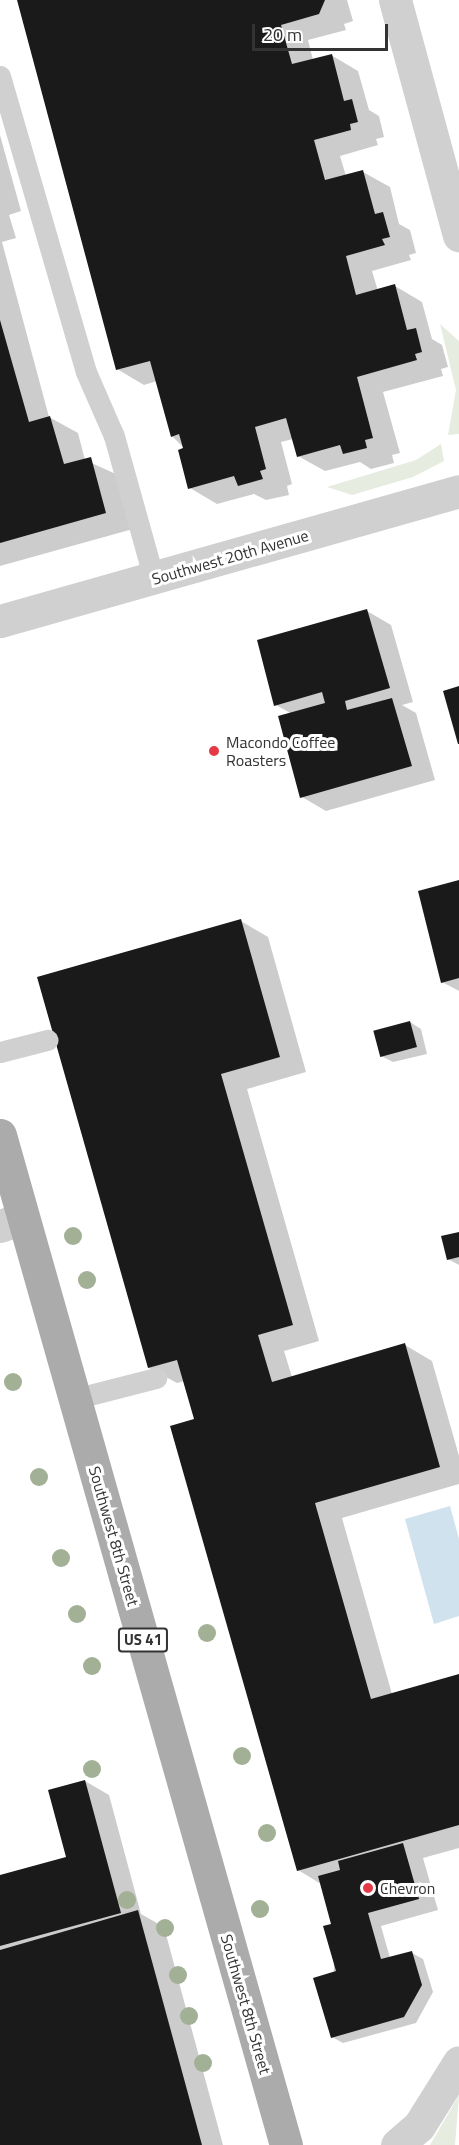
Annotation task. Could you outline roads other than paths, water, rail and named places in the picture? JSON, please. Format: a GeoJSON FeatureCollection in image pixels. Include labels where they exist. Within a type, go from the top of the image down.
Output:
{"type":"FeatureCollection","features":[{"type":"Feature","properties":{"kind":"main road","name":"Southwest 8th Street"},"geometry":{"type":"LineString","coordinates":[[0,1135],[12,1222],[75,1399],[290,2142]]}},
{"type":"Feature","properties":{"kind":"street"},"geometry":{"type":"LineString","coordinates":[[395,0],[459,235]]}},
{"type":"Feature","properties":{"kind":"street","name":"Southwest 20th Avenue"},"geometry":{"type":"LineString","coordinates":[[0,621],[459,491]]}},
{"type":"Feature","properties":{"kind":"street"},"geometry":{"type":"LineString","coordinates":[[397,2145],[419,2126],[459,2062]]}},
{"type":"Feature","properties":{"kind":"lane"},"geometry":{"type":"LineString","coordinates":[[0,76],[86,372],[114,436],[154,579]]}},
{"type":"Feature","properties":{"kind":"lane"},"geometry":{"type":"LineString","coordinates":[[0,1052],[47,1040]]}},
{"type":"Feature","properties":{"kind":"lane"},"geometry":{"type":"LineString","coordinates":[[75,1399],[156,1378]]}},
{"type":"Feature","properties":{"kind":"water"},"geometry":{"type":"Polygon","coordinates":[[[450,1506],[459,1539],[459,1616],[434,1624],[405,1519],[450,1506]]]}},
{"type":"Feature","properties":{"kind":"place","name":"Macondo Coffee Roasters"},"geometry":{"type":"Point","coordinates":[214,751]}},
{"type":"Feature","properties":{"kind":"place","name":"Chevron"},"geometry":{"type":"Point","coordinates":[368,1888]}}]}
